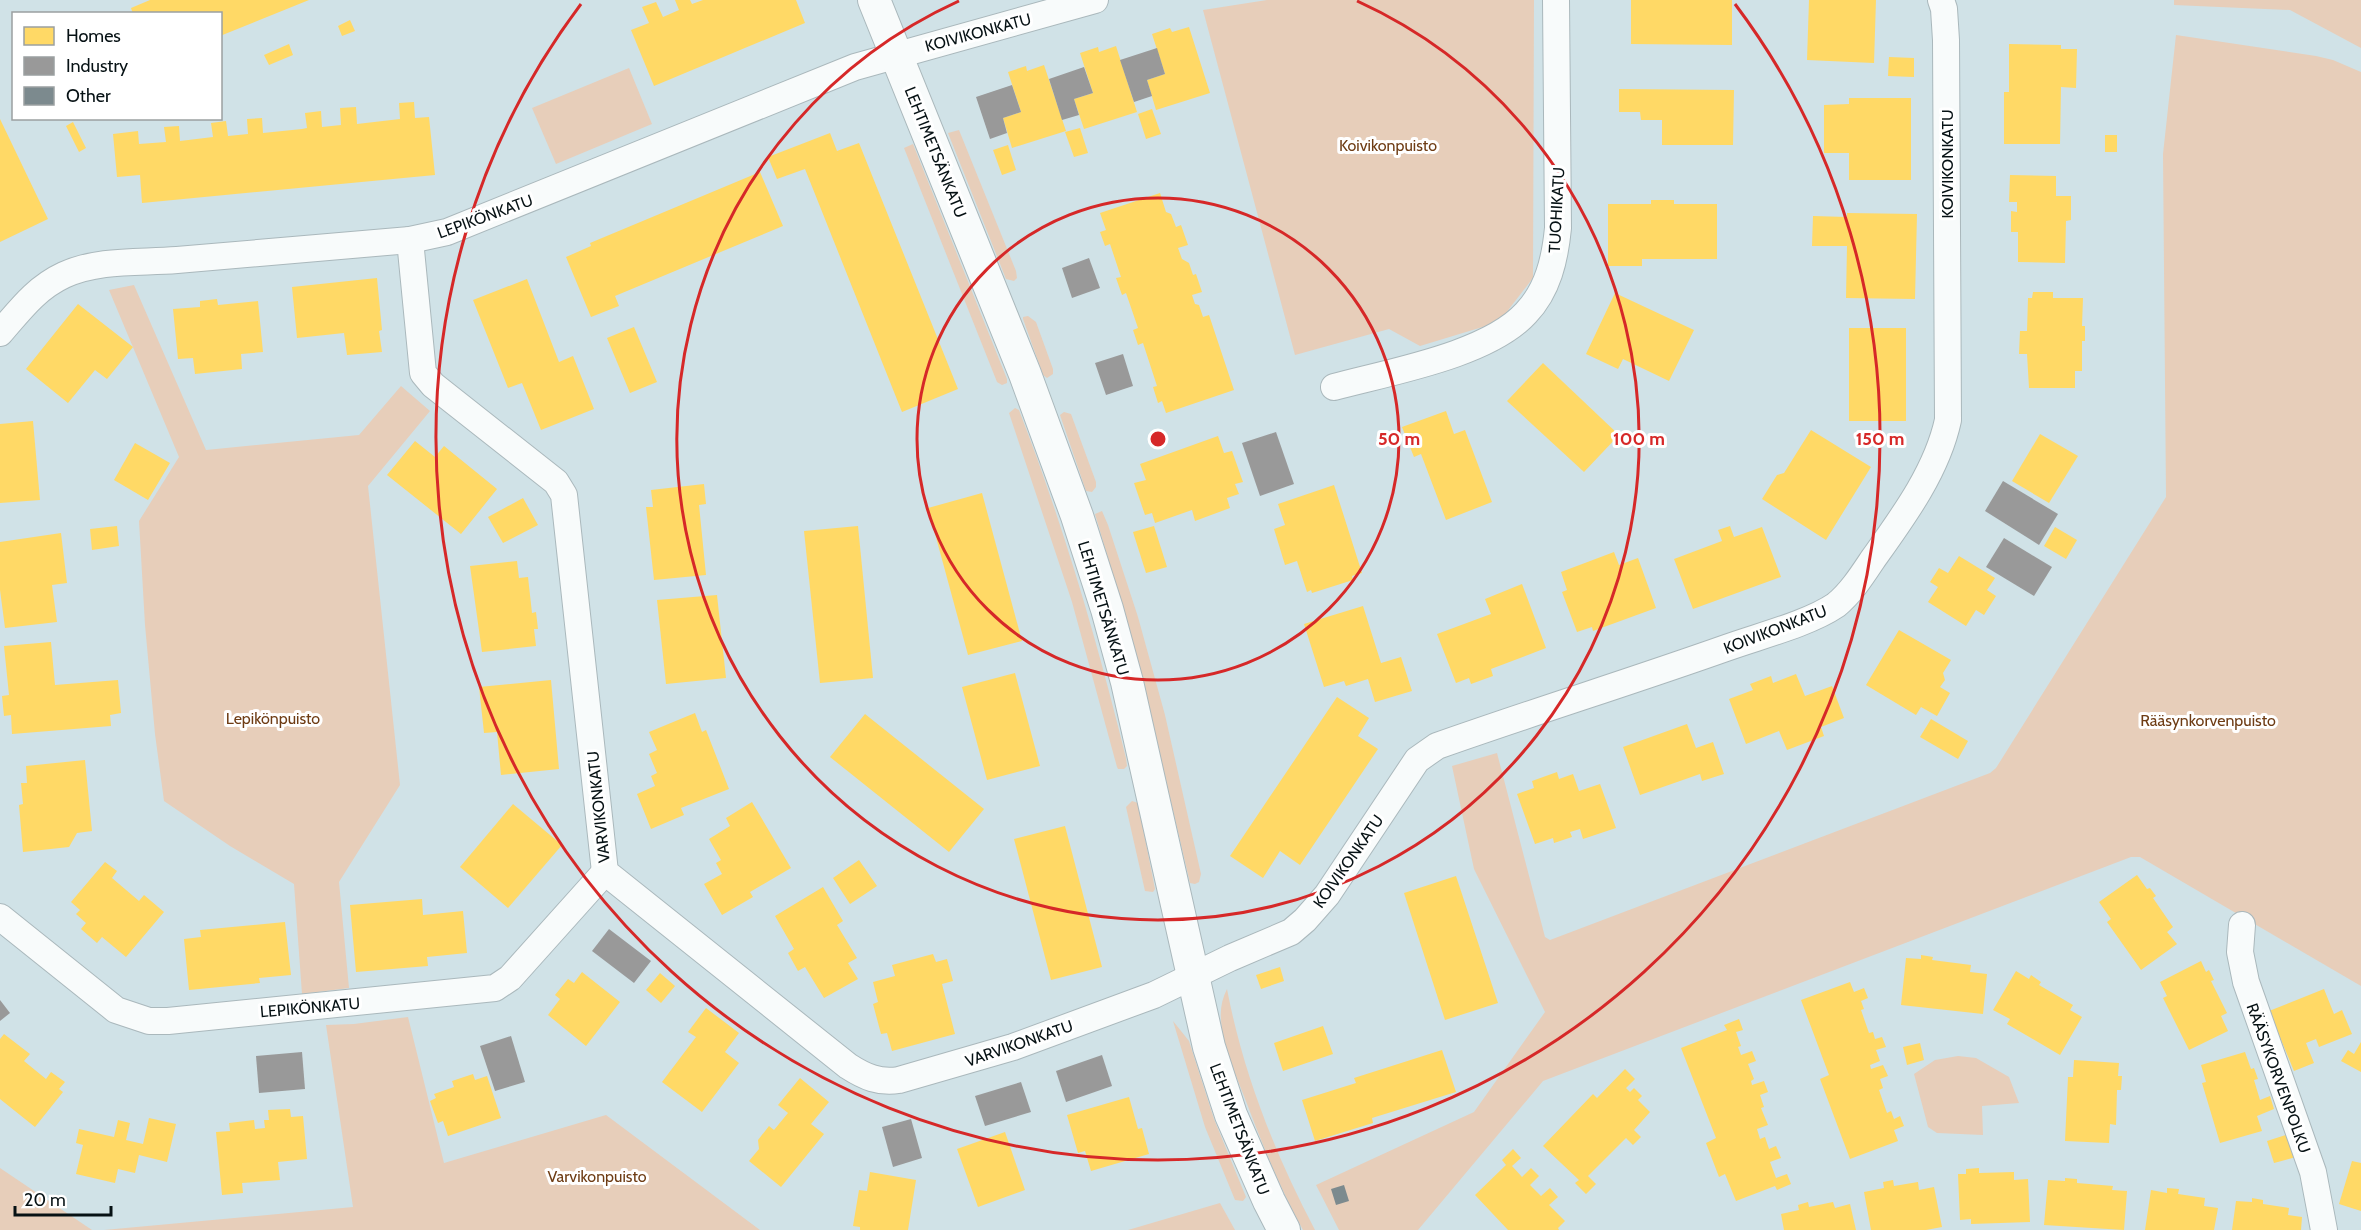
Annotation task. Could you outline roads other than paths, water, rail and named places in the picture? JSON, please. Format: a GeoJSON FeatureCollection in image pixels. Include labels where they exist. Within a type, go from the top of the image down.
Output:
{"type":"FeatureCollection","features":[{"type":"Feature","properties":{"kind":"street","name":"LEHTIMETSÄNKATU"},"geometry":{"type":"LineString","coordinates":[[874,0],[1025,374],[1077,516],[1107,609],[1127,682],[1209,1047],[1231,1115],[1284,1230]]}},
{"type":"Feature","properties":{"kind":"street","name":"KOIVIKONKATU"},"geometry":{"type":"LineString","coordinates":[[897,54],[1095,0]]}},
{"type":"Feature","properties":{"kind":"street","name":"TUOHIKATU"},"geometry":{"type":"LineString","coordinates":[[1334,387],[1444,358],[1490,339],[1514,326],[1539,296],[1548,278],[1555,254],[1560,201],[1556,0]]}},
{"type":"Feature","properties":{"kind":"street","name":"KOIVIKONKATU"},"geometry":{"type":"LineString","coordinates":[[1192,977],[1291,932],[1305,920],[1327,895],[1417,760],[1426,753],[1456,740],[1626,684],[1809,618],[1839,602],[1861,576],[1922,486],[1939,451],[1948,420],[1946,40],[1945,16],[1941,0]]}},
{"type":"Feature","properties":{"kind":"street","name":"LEPIKÖNKATU"},"geometry":{"type":"LineString","coordinates":[[0,333],[31,297],[45,285],[92,266],[410,240],[447,232],[855,67],[897,54]]}},
{"type":"Feature","properties":{"kind":"street","name":"VARVIKONKATU"},"geometry":{"type":"LineString","coordinates":[[410,240],[423,373],[433,385],[556,482],[564,495],[605,872],[848,1066],[861,1075],[879,1081],[911,1078],[1013,1047],[1154,995],[1192,977]]}},
{"type":"Feature","properties":{"kind":"street","name":"LEPIKÖNKATU"},"geometry":{"type":"LineString","coordinates":[[0,917],[116,1010],[149,1021],[168,1021],[495,988],[510,978],[605,872]]}},
{"type":"Feature","properties":{"kind":"street","name":"RÄÄSYKORVENPOLKU"},"geometry":{"type":"LineString","coordinates":[[2242,925],[2240,952],[2246,982],[2310,1166],[2324,1230]]}},
{"type":"Feature","properties":{"kind":"park label","name":"Koivikonpuisto"},"geometry":{"type":"Point","coordinates":[1388,145]}},
{"type":"Feature","properties":{"kind":"park label","name":"Lepikönpuisto"},"geometry":{"type":"Point","coordinates":[273,718]}},
{"type":"Feature","properties":{"kind":"park label","name":"Rääsynkorvenpuisto"},"geometry":{"type":"Point","coordinates":[2208,720]}},
{"type":"Feature","properties":{"kind":"park label","name":"Varvikonpuisto"},"geometry":{"type":"Point","coordinates":[597,1176]}}]}
